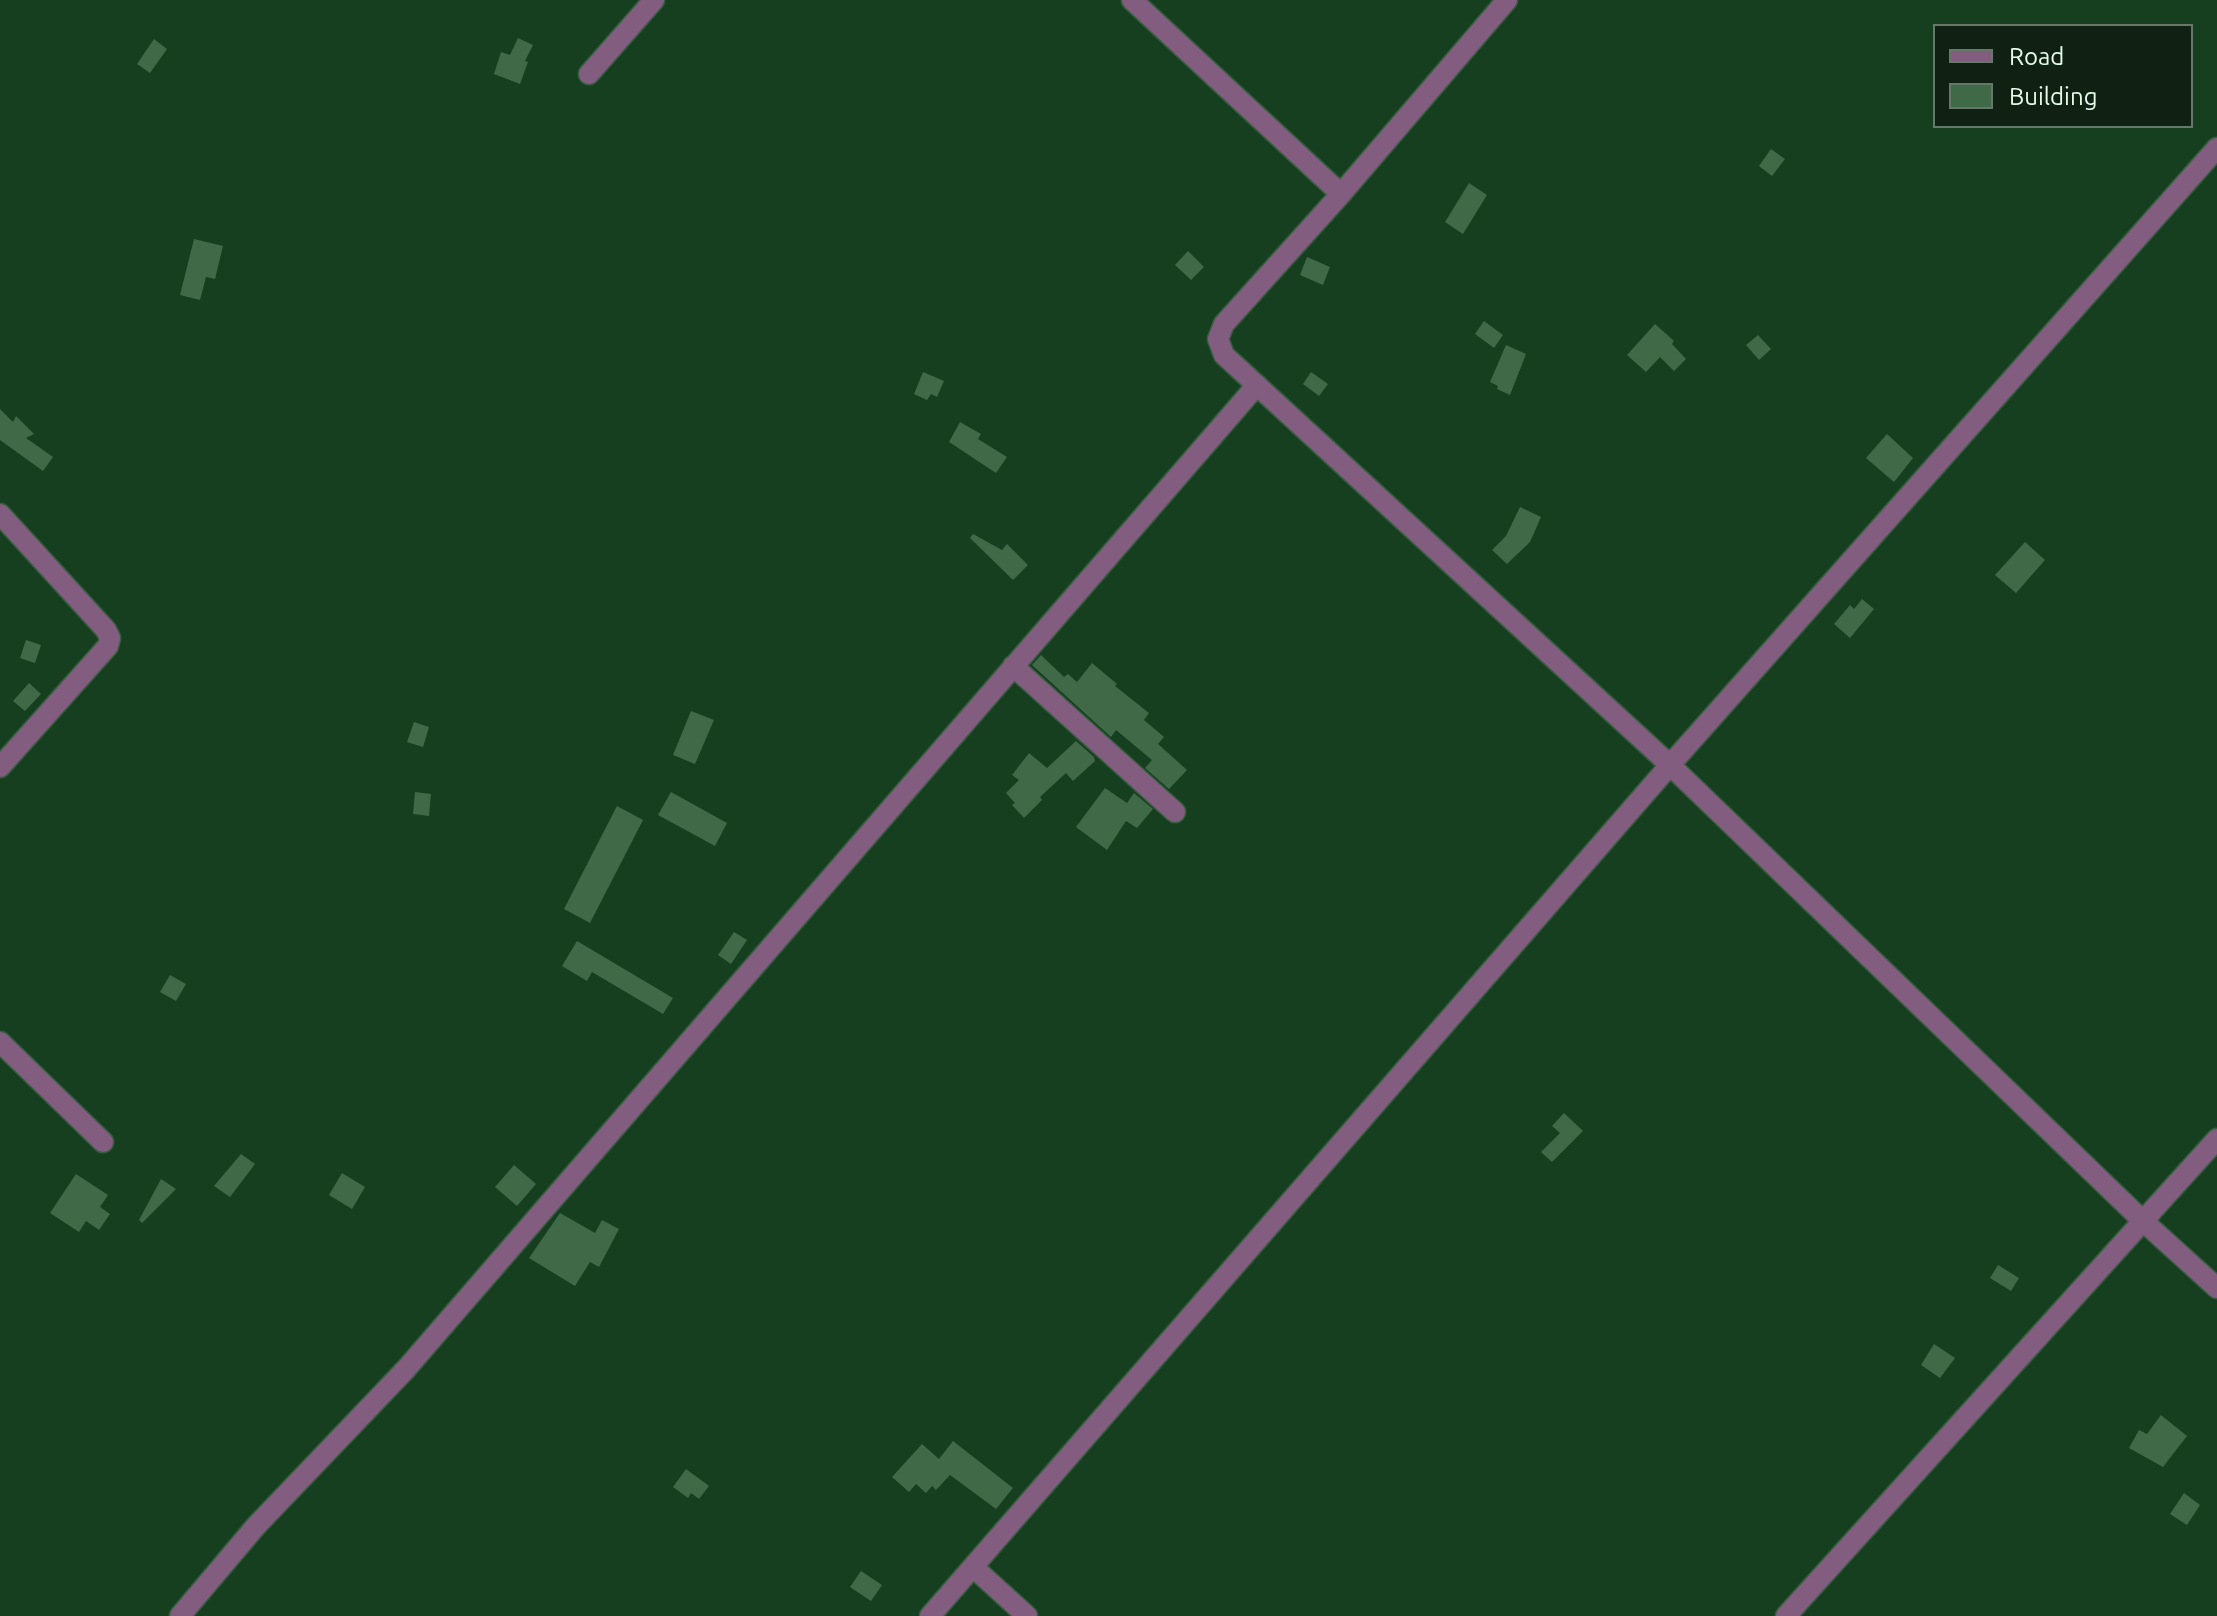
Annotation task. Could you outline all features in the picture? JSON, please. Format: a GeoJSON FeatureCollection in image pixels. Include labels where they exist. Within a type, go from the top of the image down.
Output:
{"type":"FeatureCollection","features":[{"type":"Feature","properties":{"kind":"street"},"geometry":{"type":"LineString","coordinates":[[589,74],[654,0]]}},
{"type":"Feature","properties":{"kind":"street"},"geometry":{"type":"LineString","coordinates":[[1132,0],[1341,194]]}},
{"type":"Feature","properties":{"kind":"street"},"geometry":{"type":"LineString","coordinates":[[1507,0],[1341,194],[1224,324],[1218,339],[1224,355],[1670,765],[2143,1221],[2217,1288]]}},
{"type":"Feature","properties":{"kind":"street"},"geometry":{"type":"LineString","coordinates":[[930,1616],[1670,765],[2217,148]]}},
{"type":"Feature","properties":{"kind":"street"},"geometry":{"type":"LineString","coordinates":[[180,1616],[256,1526],[416,1357],[1257,385]]}},
{"type":"Feature","properties":{"kind":"street"},"geometry":{"type":"LineString","coordinates":[[0,514],[78,596],[110,638],[108,646],[0,767]]}},
{"type":"Feature","properties":{"kind":"street"},"geometry":{"type":"LineString","coordinates":[[1013,666],[1175,812]]}},
{"type":"Feature","properties":{"kind":"street"},"geometry":{"type":"LineString","coordinates":[[0,1042],[103,1142]]}},
{"type":"Feature","properties":{"kind":"street"},"geometry":{"type":"LineString","coordinates":[[1786,1616],[2217,1139]]}},
{"type":"Feature","properties":{"kind":"street"},"geometry":{"type":"LineString","coordinates":[[973,1567],[1027,1616]]}},
{"type":"Feature","properties":{"kind":"building"},"geometry":{"type":"Polygon","coordinates":[[[518,38],[533,45],[525,61],[528,62],[520,84],[494,74],[501,52],[510,55],[518,38]]]}},
{"type":"Feature","properties":{"kind":"building"},"geometry":{"type":"Polygon","coordinates":[[[154,39],[167,49],[150,73],[137,64],[154,39]]]}},
{"type":"Feature","properties":{"kind":"building"},"geometry":{"type":"Polygon","coordinates":[[[1771,149],[1785,159],[1772,176],[1759,166],[1771,149]]]}},
{"type":"Feature","properties":{"kind":"building"},"geometry":{"type":"Polygon","coordinates":[[[1469,183],[1487,195],[1463,234],[1445,222],[1469,183]]]}},
{"type":"Feature","properties":{"kind":"building"},"geometry":{"type":"Polygon","coordinates":[[[194,239],[223,246],[215,279],[206,277],[200,300],[180,295],[194,239]]]}},
{"type":"Feature","properties":{"kind":"building"},"geometry":{"type":"Polygon","coordinates":[[[1188,251],[1204,267],[1191,280],[1175,265],[1188,251]]]}},
{"type":"Feature","properties":{"kind":"building"},"geometry":{"type":"Polygon","coordinates":[[[1307,257],[1330,267],[1323,285],[1300,275],[1307,257]]]}},
{"type":"Feature","properties":{"kind":"building"},"geometry":{"type":"Polygon","coordinates":[[[1484,321],[1503,335],[1494,348],[1475,334],[1484,321]]]}},
{"type":"Feature","properties":{"kind":"building"},"geometry":{"type":"Polygon","coordinates":[[[1655,324],[1674,341],[1672,344],[1686,359],[1674,371],[1660,357],[1646,372],[1627,355],[1655,324]]]}},
{"type":"Feature","properties":{"kind":"building"},"geometry":{"type":"Polygon","coordinates":[[[1758,335],[1771,349],[1759,360],[1746,345],[1758,335]]]}},
{"type":"Feature","properties":{"kind":"building"},"geometry":{"type":"Polygon","coordinates":[[[1506,345],[1526,354],[1510,395],[1490,382],[1506,345]]]}},
{"type":"Feature","properties":{"kind":"building"},"geometry":{"type":"Polygon","coordinates":[[[923,372],[944,381],[937,397],[931,394],[927,400],[914,394],[923,372]]]}},
{"type":"Feature","properties":{"kind":"building"},"geometry":{"type":"Polygon","coordinates":[[[1311,372],[1328,384],[1319,396],[1303,384],[1311,372]]]}},
{"type":"Feature","properties":{"kind":"building"},"geometry":{"type":"Polygon","coordinates":[[[0,409],[13,422],[16,416],[34,434],[26,438],[53,457],[43,471],[0,440],[0,409]]]}},
{"type":"Feature","properties":{"kind":"building"},"geometry":{"type":"Polygon","coordinates":[[[960,422],[981,434],[978,439],[1007,457],[996,473],[949,442],[960,422]]]}},
{"type":"Feature","properties":{"kind":"building"},"geometry":{"type":"Polygon","coordinates":[[[1887,434],[1913,458],[1894,482],[1866,458],[1887,434]]]}},
{"type":"Feature","properties":{"kind":"building"},"geometry":{"type":"Polygon","coordinates":[[[1520,507],[1541,517],[1530,542],[1507,564],[1492,550],[1506,536],[1520,507]]]}},
{"type":"Feature","properties":{"kind":"building"},"geometry":{"type":"Polygon","coordinates":[[[973,534],[1002,550],[1007,544],[1028,565],[1013,580],[970,538],[973,534]]]}},
{"type":"Feature","properties":{"kind":"building"},"geometry":{"type":"Polygon","coordinates":[[[2025,542],[2045,560],[2016,593],[1995,575],[2025,542]]]}},
{"type":"Feature","properties":{"kind":"building"},"geometry":{"type":"Polygon","coordinates":[[[1862,599],[1874,609],[1850,638],[1834,624],[1850,605],[1854,609],[1862,599]]]}},
{"type":"Feature","properties":{"kind":"building"},"geometry":{"type":"Polygon","coordinates":[[[26,640],[41,645],[35,663],[20,658],[26,640]]]}},
{"type":"Feature","properties":{"kind":"building"},"geometry":{"type":"Polygon","coordinates":[[[1041,655],[1064,677],[1068,674],[1077,682],[1092,663],[1149,713],[1144,720],[1164,737],[1158,744],[1187,770],[1169,789],[1145,768],[1152,760],[1116,730],[1111,737],[1032,665],[1041,655]]]}},
{"type":"Feature","properties":{"kind":"building"},"geometry":{"type":"Polygon","coordinates":[[[29,683],[41,694],[25,711],[13,701],[29,683]]]}},
{"type":"Feature","properties":{"kind":"building"},"geometry":{"type":"Polygon","coordinates":[[[691,711],[714,720],[695,764],[673,755],[691,711]]]}},
{"type":"Feature","properties":{"kind":"building"},"geometry":{"type":"Polygon","coordinates":[[[414,722],[429,727],[423,747],[407,742],[414,722]]]}},
{"type":"Feature","properties":{"kind":"building"},"geometry":{"type":"Polygon","coordinates":[[[1076,741],[1095,761],[1073,781],[1066,773],[1040,797],[1042,800],[1024,818],[1006,793],[1019,780],[1012,775],[1029,753],[1047,768],[1076,741]]]}},
{"type":"Feature","properties":{"kind":"building"},"geometry":{"type":"Polygon","coordinates":[[[1105,788],[1127,803],[1134,793],[1153,809],[1137,828],[1126,821],[1107,850],[1076,827],[1105,788]]]}},
{"type":"Feature","properties":{"kind":"building"},"geometry":{"type":"Polygon","coordinates":[[[415,792],[431,794],[429,816],[413,814],[415,792]]]}},
{"type":"Feature","properties":{"kind":"building"},"geometry":{"type":"Polygon","coordinates":[[[671,792],[727,823],[715,846],[658,815],[671,792]]]}},
{"type":"Feature","properties":{"kind":"building"},"geometry":{"type":"Polygon","coordinates":[[[617,806],[643,820],[590,923],[564,909],[617,806]]]}},
{"type":"Feature","properties":{"kind":"building"},"geometry":{"type":"Polygon","coordinates":[[[734,932],[747,940],[731,964],[718,955],[734,932]]]}},
{"type":"Feature","properties":{"kind":"building"},"geometry":{"type":"Polygon","coordinates":[[[577,941],[673,998],[663,1014],[592,972],[587,981],[562,966],[577,941]]]}},
{"type":"Feature","properties":{"kind":"building"},"geometry":{"type":"Polygon","coordinates":[[[170,975],[186,984],[176,1001],[160,992],[170,975]]]}},
{"type":"Feature","properties":{"kind":"building"},"geometry":{"type":"Polygon","coordinates":[[[1564,1113],[1583,1131],[1552,1162],[1541,1152],[1560,1133],[1552,1126],[1564,1113]]]}},
{"type":"Feature","properties":{"kind":"building"},"geometry":{"type":"Polygon","coordinates":[[[241,1154],[255,1164],[230,1197],[214,1186],[241,1154]]]}},
{"type":"Feature","properties":{"kind":"building"},"geometry":{"type":"Polygon","coordinates":[[[514,1165],[536,1184],[517,1206],[495,1187],[514,1165]]]}},
{"type":"Feature","properties":{"kind":"building"},"geometry":{"type":"Polygon","coordinates":[[[342,1173],[365,1187],[352,1209],[329,1195],[342,1173]]]}},
{"type":"Feature","properties":{"kind":"building"},"geometry":{"type":"Polygon","coordinates":[[[76,1174],[108,1195],[100,1207],[110,1214],[99,1230],[86,1221],[79,1232],[50,1213],[76,1174]]]}},
{"type":"Feature","properties":{"kind":"building"},"geometry":{"type":"Polygon","coordinates":[[[161,1179],[176,1189],[142,1223],[139,1220],[161,1179]]]}},
{"type":"Feature","properties":{"kind":"building"},"geometry":{"type":"Polygon","coordinates":[[[560,1213],[595,1233],[602,1220],[619,1229],[599,1267],[590,1262],[575,1286],[529,1258],[560,1213]]]}},
{"type":"Feature","properties":{"kind":"building"},"geometry":{"type":"Polygon","coordinates":[[[1998,1265],[2019,1278],[2011,1291],[1990,1278],[1998,1265]]]}},
{"type":"Feature","properties":{"kind":"building"},"geometry":{"type":"Polygon","coordinates":[[[1934,1344],[1955,1358],[1940,1378],[1921,1365],[1934,1344]]]}},
{"type":"Feature","properties":{"kind":"building"},"geometry":{"type":"Polygon","coordinates":[[[2161,1415],[2187,1436],[2163,1467],[2129,1448],[2139,1430],[2147,1434],[2161,1415]]]}},
{"type":"Feature","properties":{"kind":"building"},"geometry":{"type":"Polygon","coordinates":[[[953,1441],[1013,1488],[996,1509],[950,1475],[936,1490],[932,1486],[926,1493],[916,1484],[909,1492],[892,1477],[922,1444],[939,1459],[953,1441]]]}},
{"type":"Feature","properties":{"kind":"building"},"geometry":{"type":"Polygon","coordinates":[[[686,1469],[709,1486],[699,1499],[691,1493],[688,1498],[673,1487],[686,1469]]]}},
{"type":"Feature","properties":{"kind":"building"},"geometry":{"type":"Polygon","coordinates":[[[2184,1493],[2200,1505],[2187,1525],[2170,1514],[2184,1493]]]}},
{"type":"Feature","properties":{"kind":"building"},"geometry":{"type":"Polygon","coordinates":[[[861,1571],[882,1585],[871,1601],[850,1587],[861,1571]]]}}]}
